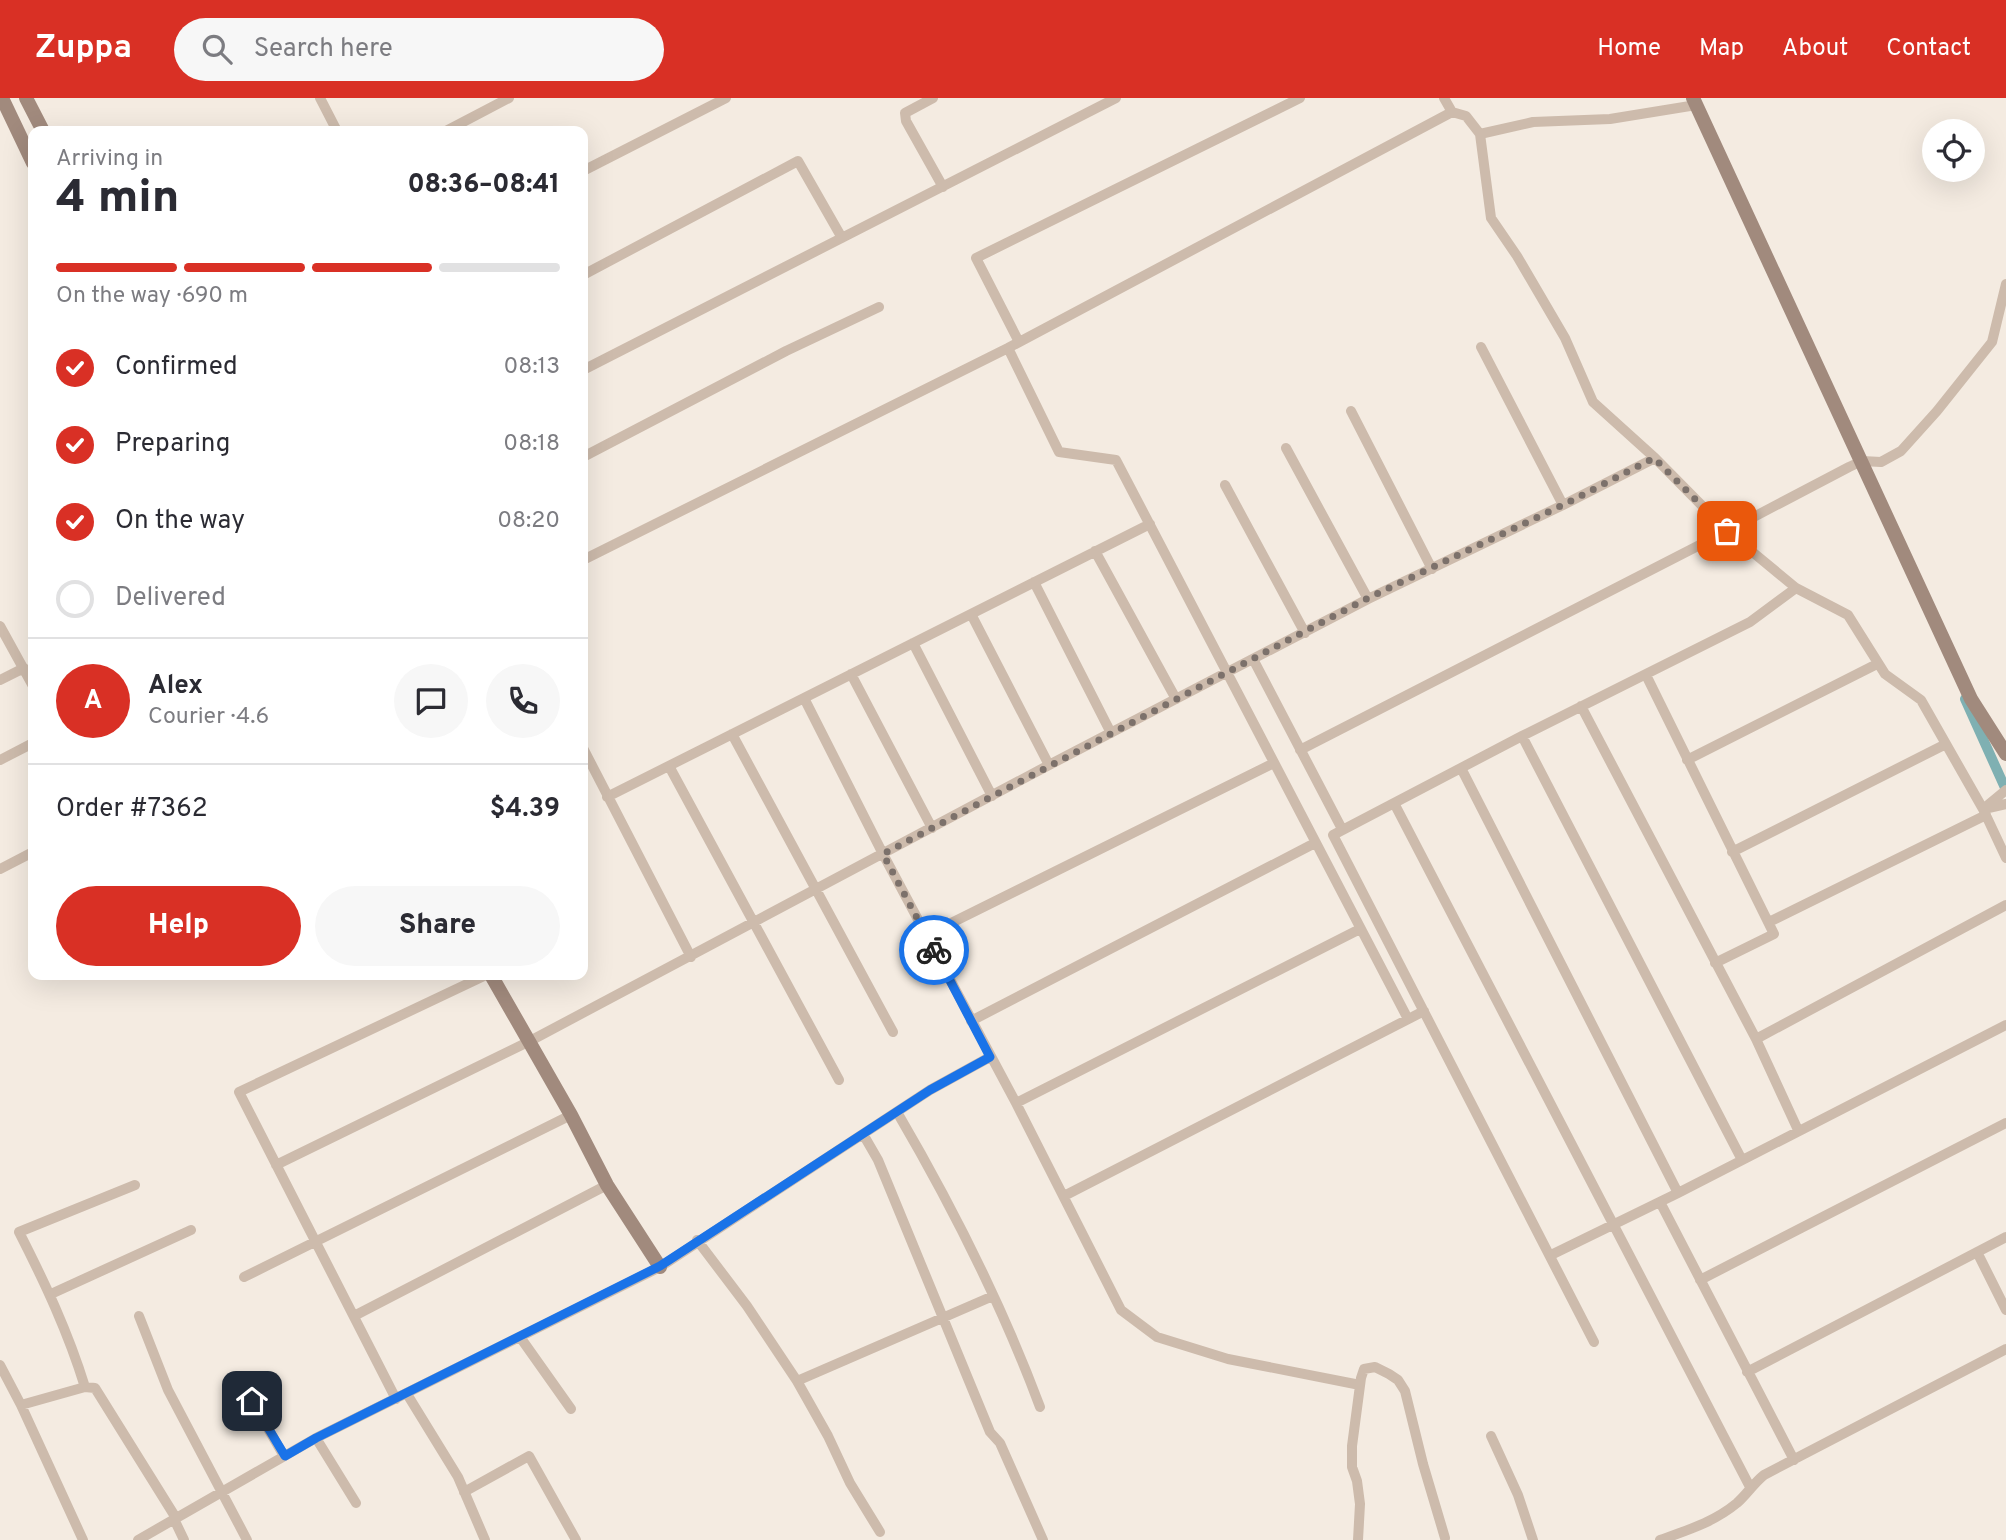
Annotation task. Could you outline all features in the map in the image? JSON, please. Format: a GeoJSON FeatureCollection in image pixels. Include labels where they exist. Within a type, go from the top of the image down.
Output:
{"type":"FeatureCollection","features":[{"type":"Feature","properties":{"kind":"street"},"geometry":{"type":"LineString","coordinates":[[2,98],[28,153]]}},
{"type":"Feature","properties":{"kind":"street"},"geometry":{"type":"LineString","coordinates":[[26,98],[40,126]]}},
{"type":"Feature","properties":{"kind":"street"},"geometry":{"type":"LineString","coordinates":[[320,98],[334,126]]}},
{"type":"Feature","properties":{"kind":"street"},"geometry":{"type":"LineString","coordinates":[[456,126],[509,98]]}},
{"type":"Feature","properties":{"kind":"street"},"geometry":{"type":"LineString","coordinates":[[588,168],[726,98]]}},
{"type":"Feature","properties":{"kind":"street"},"geometry":{"type":"LineString","coordinates":[[933,98],[905,113],[906,121],[943,187]]}},
{"type":"Feature","properties":{"kind":"street"},"geometry":{"type":"LineString","coordinates":[[588,367],[1115,98]]}},
{"type":"Feature","properties":{"kind":"street"},"geometry":{"type":"LineString","coordinates":[[1020,342],[976,258],[1300,98]]}},
{"type":"Feature","properties":{"kind":"street"},"geometry":{"type":"LineString","coordinates":[[1444,98],[1452,112]]}},
{"type":"Feature","properties":{"kind":"street"},"geometry":{"type":"LineString","coordinates":[[1480,134],[1533,122],[1610,119],[1696,103],[1855,464],[1971,699],[2006,754]]}},
{"type":"Feature","properties":{"kind":"street"},"geometry":{"type":"LineString","coordinates":[[588,558],[1020,342],[1452,112],[1466,116],[1480,134],[1491,218],[1517,256],[1564,338],[1593,402],[1727,531],[1796,588],[1848,615],[1885,674],[1921,700],[1985,812],[2006,858]]}},
{"type":"Feature","properties":{"kind":"street"},"geometry":{"type":"LineString","coordinates":[[588,272],[798,161],[842,239]]}},
{"type":"Feature","properties":{"kind":"street"},"geometry":{"type":"LineString","coordinates":[[1300,750],[1855,464],[1881,462],[1901,451],[1992,342],[2006,284]]}},
{"type":"Feature","properties":{"kind":"street"},"geometry":{"type":"LineString","coordinates":[[588,454],[786,351],[879,307]]}},
{"type":"Feature","properties":{"kind":"street"},"geometry":{"type":"LineString","coordinates":[[1481,347],[1563,505]]}},
{"type":"Feature","properties":{"kind":"street"},"geometry":{"type":"LineString","coordinates":[[1008,348],[1059,453],[1116,460],[1408,1019]]}},
{"type":"Feature","properties":{"kind":"street"},"geometry":{"type":"LineString","coordinates":[[1351,411],[1432,569]]}},
{"type":"Feature","properties":{"kind":"street"},"geometry":{"type":"LineString","coordinates":[[1286,448],[1368,598]]}},
{"type":"Feature","properties":{"kind":"street"},"geometry":{"type":"LineString","coordinates":[[276,1165],[530,1041],[1368,598],[1563,505],[1654,458]]}},
{"type":"Feature","properties":{"kind":"street"},"geometry":{"type":"LineString","coordinates":[[1225,485],[1305,633]]}},
{"type":"Feature","properties":{"kind":"street"},"geometry":{"type":"LineString","coordinates":[[607,797],[1150,524]]}},
{"type":"Feature","properties":{"kind":"street"},"geometry":{"type":"LineString","coordinates":[[1095,551],[1176,699]]}},
{"type":"Feature","properties":{"kind":"street"},"geometry":{"type":"LineString","coordinates":[[1034,582],[1111,733]]}},
{"type":"Feature","properties":{"kind":"street"},"geometry":{"type":"LineString","coordinates":[[1594,1342],[1334,838],[1335,833],[1750,622],[1796,588]]}},
{"type":"Feature","properties":{"kind":"street"},"geometry":{"type":"LineString","coordinates":[[971,614],[1049,765]]}},
{"type":"Feature","properties":{"kind":"street"},"geometry":{"type":"LineString","coordinates":[[0,626],[28,676]]}},
{"type":"Feature","properties":{"kind":"street"},"geometry":{"type":"LineString","coordinates":[[913,643],[992,796]]}},
{"type":"Feature","properties":{"kind":"street"},"geometry":{"type":"LineString","coordinates":[[1254,659],[1342,829]]}},
{"type":"Feature","properties":{"kind":"street"},"geometry":{"type":"LineString","coordinates":[[1687,760],[1877,663]]}},
{"type":"Feature","properties":{"kind":"street"},"geometry":{"type":"LineString","coordinates":[[0,680],[24,668]]}},
{"type":"Feature","properties":{"kind":"street"},"geometry":{"type":"LineString","coordinates":[[851,674],[932,828]]}},
{"type":"Feature","properties":{"kind":"street"},"geometry":{"type":"LineString","coordinates":[[1646,675],[1774,934],[1715,963]]}},
{"type":"Feature","properties":{"kind":"street"},"geometry":{"type":"LineString","coordinates":[[804,698],[1121,1310],[1157,1337],[1228,1359],[1360,1385]]}},
{"type":"Feature","properties":{"kind":"street"},"geometry":{"type":"LineString","coordinates":[[1581,706],[1756,1039],[1798,1129]]}},
{"type":"Feature","properties":{"kind":"street"},"geometry":{"type":"LineString","coordinates":[[732,734],[893,1032]]}},
{"type":"Feature","properties":{"kind":"street"},"geometry":{"type":"LineString","coordinates":[[1522,736],[1742,1160]]}},
{"type":"Feature","properties":{"kind":"street"},"geometry":{"type":"LineString","coordinates":[[1732,852],[1946,744]]}},
{"type":"Feature","properties":{"kind":"street"},"geometry":{"type":"LineString","coordinates":[[0,760],[28,746]]}},
{"type":"Feature","properties":{"kind":"street"},"geometry":{"type":"LineString","coordinates":[[588,758],[691,957]]}},
{"type":"Feature","properties":{"kind":"street"},"geometry":{"type":"LineString","coordinates":[[927,935],[1274,763]]}},
{"type":"Feature","properties":{"kind":"street"},"geometry":{"type":"LineString","coordinates":[[668,766],[839,1080]]}},
{"type":"Feature","properties":{"kind":"street"},"geometry":{"type":"LineString","coordinates":[[1461,768],[1678,1193]]}},
{"type":"Feature","properties":{"kind":"street"},"geometry":{"type":"LineString","coordinates":[[1985,812],[2002,792]]}},
{"type":"Feature","properties":{"kind":"street"},"geometry":{"type":"LineString","coordinates":[[1394,803],[1750,1487]]}},
{"type":"Feature","properties":{"kind":"street"},"geometry":{"type":"LineString","coordinates":[[1769,922],[1985,812],[2005,805]]}},
{"type":"Feature","properties":{"kind":"street"},"geometry":{"type":"LineString","coordinates":[[971,1021],[1315,843]]}},
{"type":"Feature","properties":{"kind":"street"},"geometry":{"type":"LineString","coordinates":[[0,869],[28,855]]}},
{"type":"Feature","properties":{"kind":"street"},"geometry":{"type":"LineString","coordinates":[[1756,1039],[2006,905]]}},
{"type":"Feature","properties":{"kind":"street"},"geometry":{"type":"LineString","coordinates":[[1016,1103],[1360,929]]}},
{"type":"Feature","properties":{"kind":"street"},"geometry":{"type":"LineString","coordinates":[[396,1399],[239,1091],[475,980]]}},
{"type":"Feature","properties":{"kind":"street"},"geometry":{"type":"LineString","coordinates":[[494,980],[571,1115],[607,1185],[660,1266]]}},
{"type":"Feature","properties":{"kind":"street"},"geometry":{"type":"LineString","coordinates":[[1064,1196],[1424,1011]]}},
{"type":"Feature","properties":{"kind":"street"},"geometry":{"type":"LineString","coordinates":[[1550,1255],[1678,1193],[1798,1129],[2006,1025]]}},
{"type":"Feature","properties":{"kind":"street"},"geometry":{"type":"LineString","coordinates":[[144,1538],[316,1438],[660,1266],[930,1090],[990,1057]]}},
{"type":"Feature","properties":{"kind":"street"},"geometry":{"type":"LineString","coordinates":[[897,1112],[928,1165],[1015,1339],[1040,1407]]}},
{"type":"Feature","properties":{"kind":"street"},"geometry":{"type":"LineString","coordinates":[[244,1276],[571,1115]]}},
{"type":"Feature","properties":{"kind":"street"},"geometry":{"type":"LineString","coordinates":[[1700,1280],[2006,1123]]}},
{"type":"Feature","properties":{"kind":"street"},"geometry":{"type":"LineString","coordinates":[[863,1134],[878,1160],[990,1432],[1000,1443],[1043,1540]]}},
{"type":"Feature","properties":{"kind":"street"},"geometry":{"type":"LineString","coordinates":[[85,1387],[71,1342],[51,1294],[19,1232],[135,1185]]}},
{"type":"Feature","properties":{"kind":"street"},"geometry":{"type":"LineString","coordinates":[[354,1317],[607,1185]]}},
{"type":"Feature","properties":{"kind":"street"},"geometry":{"type":"LineString","coordinates":[[1660,1202],[1794,1460]]}},
{"type":"Feature","properties":{"kind":"street"},"geometry":{"type":"LineString","coordinates":[[51,1294],[191,1230]]}},
{"type":"Feature","properties":{"kind":"street"},"geometry":{"type":"LineString","coordinates":[[1747,1372],[2006,1237]]}},
{"type":"Feature","properties":{"kind":"street"},"geometry":{"type":"LineString","coordinates":[[698,1240],[747,1306],[797,1381],[828,1436],[850,1483],[880,1532]]}},
{"type":"Feature","properties":{"kind":"street"},"geometry":{"type":"LineString","coordinates":[[1977,1252],[2006,1310]]}},
{"type":"Feature","properties":{"kind":"street"},"geometry":{"type":"LineString","coordinates":[[797,1381],[993,1296]]}},
{"type":"Feature","properties":{"kind":"street"},"geometry":{"type":"LineString","coordinates":[[139,1316],[169,1390],[247,1540]]}},
{"type":"Feature","properties":{"kind":"street"},"geometry":{"type":"LineString","coordinates":[[520,1338],[571,1409]]}},
{"type":"Feature","properties":{"kind":"street"},"geometry":{"type":"LineString","coordinates":[[1660,1540],[1717,1518],[1739,1501],[1764,1475],[2006,1349]]}},
{"type":"Feature","properties":{"kind":"street"},"geometry":{"type":"LineString","coordinates":[[0,1365],[22,1405],[83,1540]]}},
{"type":"Feature","properties":{"kind":"street"},"geometry":{"type":"LineString","coordinates":[[1358,1540],[1360,1504],[1352,1467],[1352,1446],[1364,1369],[1375,1367],[1398,1380],[1405,1391],[1445,1538]]}},
{"type":"Feature","properties":{"kind":"street"},"geometry":{"type":"LineString","coordinates":[[22,1405],[85,1387],[95,1388],[175,1518],[184,1540]]}},
{"type":"Feature","properties":{"kind":"street"},"geometry":{"type":"LineString","coordinates":[[407,1394],[458,1477],[485,1540]]}},
{"type":"Feature","properties":{"kind":"street"},"geometry":{"type":"LineString","coordinates":[[252,1401],[285,1456]]}},
{"type":"Feature","properties":{"kind":"street"},"geometry":{"type":"LineString","coordinates":[[1491,1436],[1518,1495],[1533,1540]]}},
{"type":"Feature","properties":{"kind":"street"},"geometry":{"type":"LineString","coordinates":[[316,1438],[356,1503]]}},
{"type":"Feature","properties":{"kind":"street"},"geometry":{"type":"LineString","coordinates":[[464,1492],[529,1455],[576,1540]]}},
{"type":"Feature","properties":{"kind":"waterway"},"geometry":{"type":"LineString","coordinates":[[1965,699],[2006,790]]}},
{"type":"Feature","properties":{"kind":"way so far"},"geometry":{"type":"LineString","coordinates":[[934,950],[883,854],[1049,765],[1368,598],[1563,505],[1654,458],[1727,531]]}},
{"type":"Feature","properties":{"kind":"route"},"geometry":{"type":"LineString","coordinates":[[252,1401],[285,1456],[660,1266],[930,1090],[990,1057],[934,950]]}}]}
